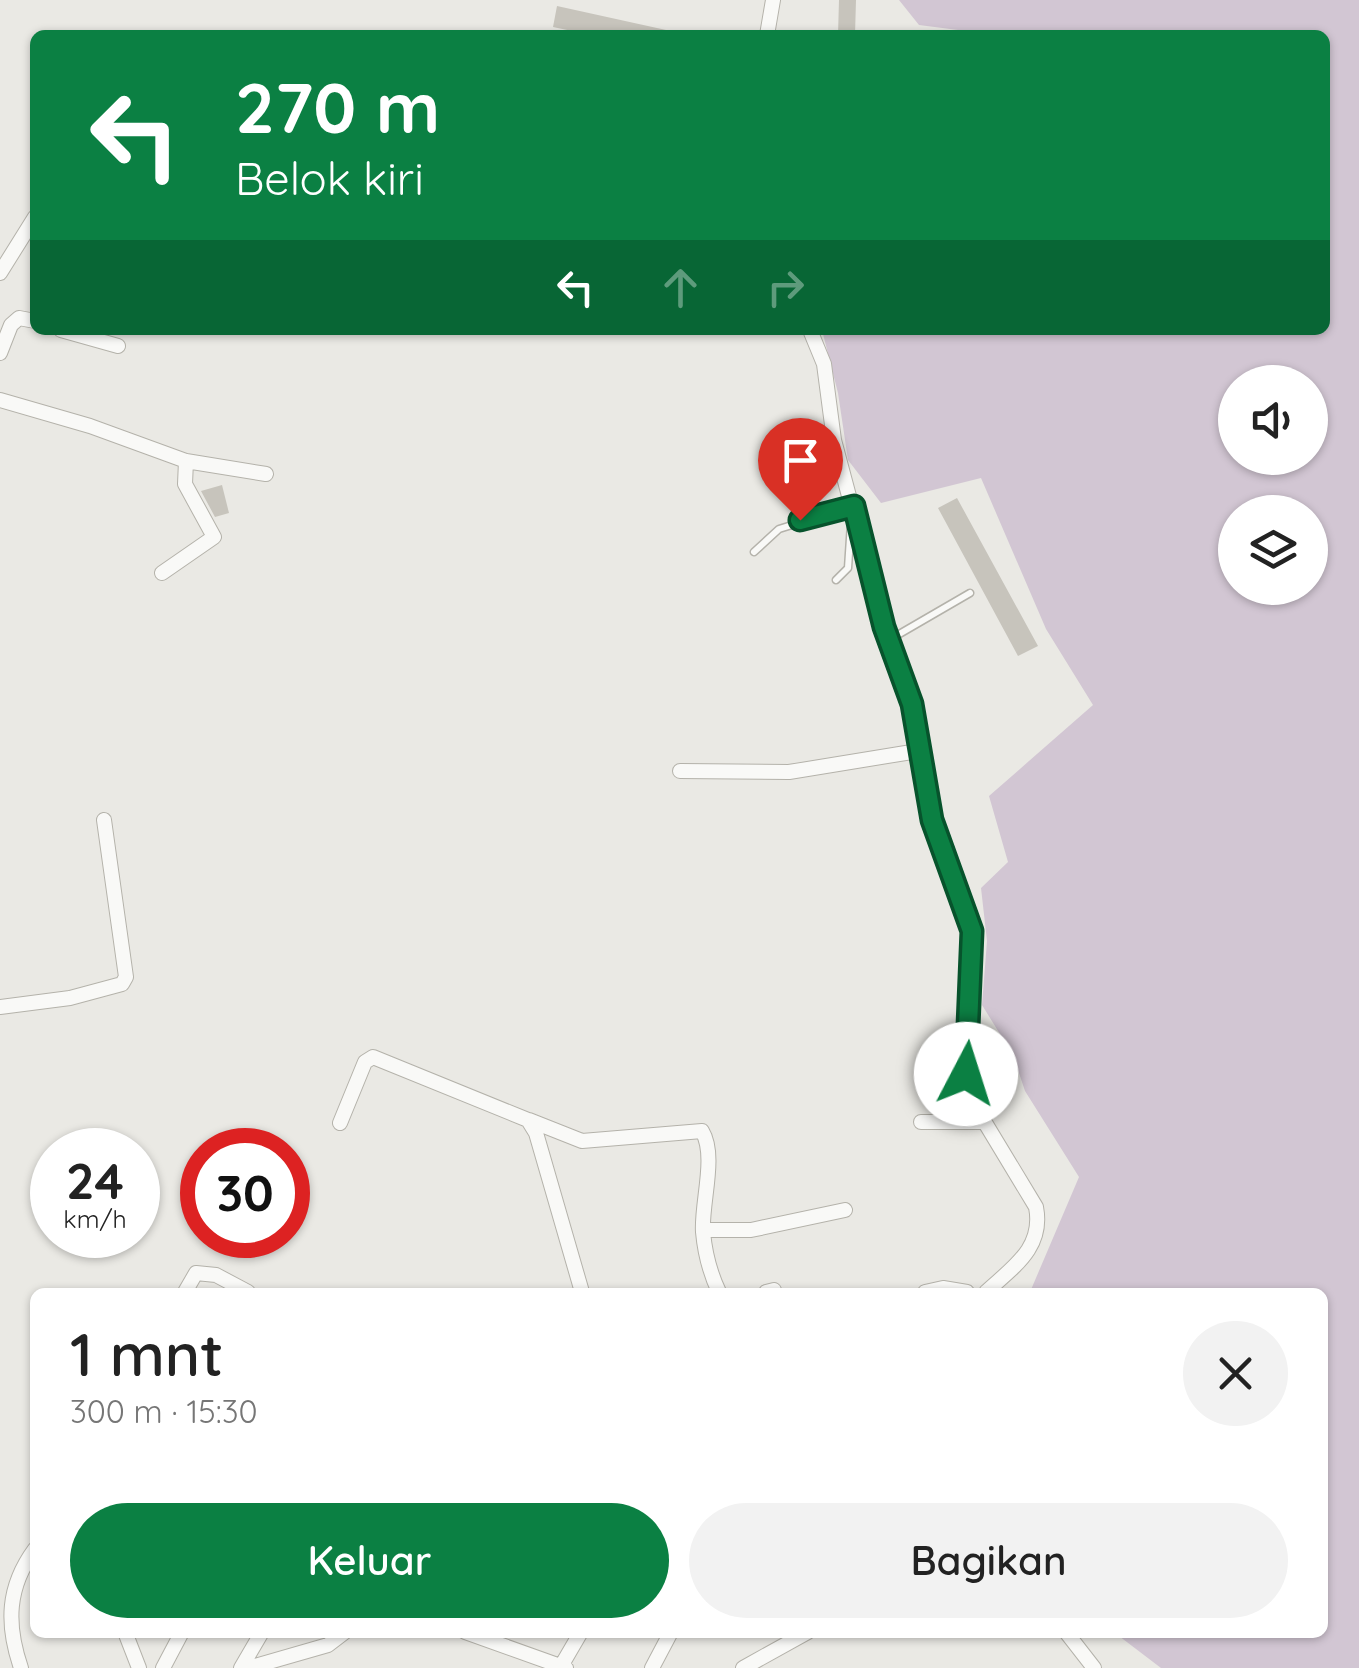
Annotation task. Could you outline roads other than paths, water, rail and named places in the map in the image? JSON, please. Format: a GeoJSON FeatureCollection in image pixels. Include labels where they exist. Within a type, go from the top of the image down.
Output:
{"type":"FeatureCollection","features":[{"type":"Feature","properties":{"kind":"street"},"geometry":{"type":"LineString","coordinates":[[769,30],[773,0]]}},
{"type":"Feature","properties":{"kind":"street"},"geometry":{"type":"LineString","coordinates":[[0,273],[30,226]]}},
{"type":"Feature","properties":{"kind":"street"},"geometry":{"type":"LineString","coordinates":[[0,353],[6,321]]}},
{"type":"Feature","properties":{"kind":"street"},"geometry":{"type":"LineString","coordinates":[[79,335],[118,346]]}},
{"type":"Feature","properties":{"kind":"street"},"geometry":{"type":"LineString","coordinates":[[812,335],[824,364],[834,440],[889,640],[912,704],[932,820],[972,931],[966,1074],[984,1122],[1036,1207],[1039,1224],[1025,1256],[990,1288]]}},
{"type":"Feature","properties":{"kind":"street"},"geometry":{"type":"LineString","coordinates":[[0,400],[90,426],[186,461],[266,474]]}},
{"type":"Feature","properties":{"kind":"street"},"geometry":{"type":"LineString","coordinates":[[162,573],[214,537],[185,484],[186,461]]}},
{"type":"Feature","properties":{"kind":"street"},"geometry":{"type":"LineString","coordinates":[[680,771],[788,772],[918,750]]}},
{"type":"Feature","properties":{"kind":"street"},"geometry":{"type":"LineString","coordinates":[[0,1007],[70,998],[122,984],[126,977],[104,820]]}},
{"type":"Feature","properties":{"kind":"street"},"geometry":{"type":"LineString","coordinates":[[340,1123],[365,1062],[374,1057],[582,1141],[702,1131],[707,1146],[703,1230],[708,1268],[717,1288]]}},
{"type":"Feature","properties":{"kind":"street"},"geometry":{"type":"LineString","coordinates":[[528,1120],[536,1134],[581,1288]]}},
{"type":"Feature","properties":{"kind":"street"},"geometry":{"type":"LineString","coordinates":[[921,1122],[984,1122]]}},
{"type":"Feature","properties":{"kind":"street"},"geometry":{"type":"LineString","coordinates":[[703,1230],[752,1230],[844,1210]]}},
{"type":"Feature","properties":{"kind":"street"},"geometry":{"type":"LineString","coordinates":[[187,1288],[196,1273],[204,1271],[240,1288]]}},
{"type":"Feature","properties":{"kind":"street"},"geometry":{"type":"LineString","coordinates":[[21,1668],[9,1620],[22,1567],[30,1556]]}},
{"type":"Feature","properties":{"kind":"street"},"geometry":{"type":"LineString","coordinates":[[127,1638],[139,1668]]}},
{"type":"Feature","properties":{"kind":"street"},"geometry":{"type":"LineString","coordinates":[[163,1668],[179,1638]]}},
{"type":"Feature","properties":{"kind":"street"},"geometry":{"type":"LineString","coordinates":[[244,1668],[259,1638]]}},
{"type":"Feature","properties":{"kind":"street"},"geometry":{"type":"LineString","coordinates":[[244,1668],[328,1645],[337,1638]]}},
{"type":"Feature","properties":{"kind":"street"},"geometry":{"type":"LineString","coordinates":[[509,1639],[563,1667],[578,1638]]}},
{"type":"Feature","properties":{"kind":"street"},"geometry":{"type":"LineString","coordinates":[[652,1668],[668,1638]]}},
{"type":"Feature","properties":{"kind":"street"},"geometry":{"type":"LineString","coordinates":[[743,1668],[797,1638]]}},
{"type":"Feature","properties":{"kind":"street"},"geometry":{"type":"LineString","coordinates":[[1071,1638],[1094,1668]]}},
{"type":"Feature","properties":{"kind":"lane"},"geometry":{"type":"LineString","coordinates":[[754,552],[779,529],[852,506],[848,568],[836,580]]}},
{"type":"Feature","properties":{"kind":"lane"},"geometry":{"type":"LineString","coordinates":[[889,640],[970,594]]}}]}
